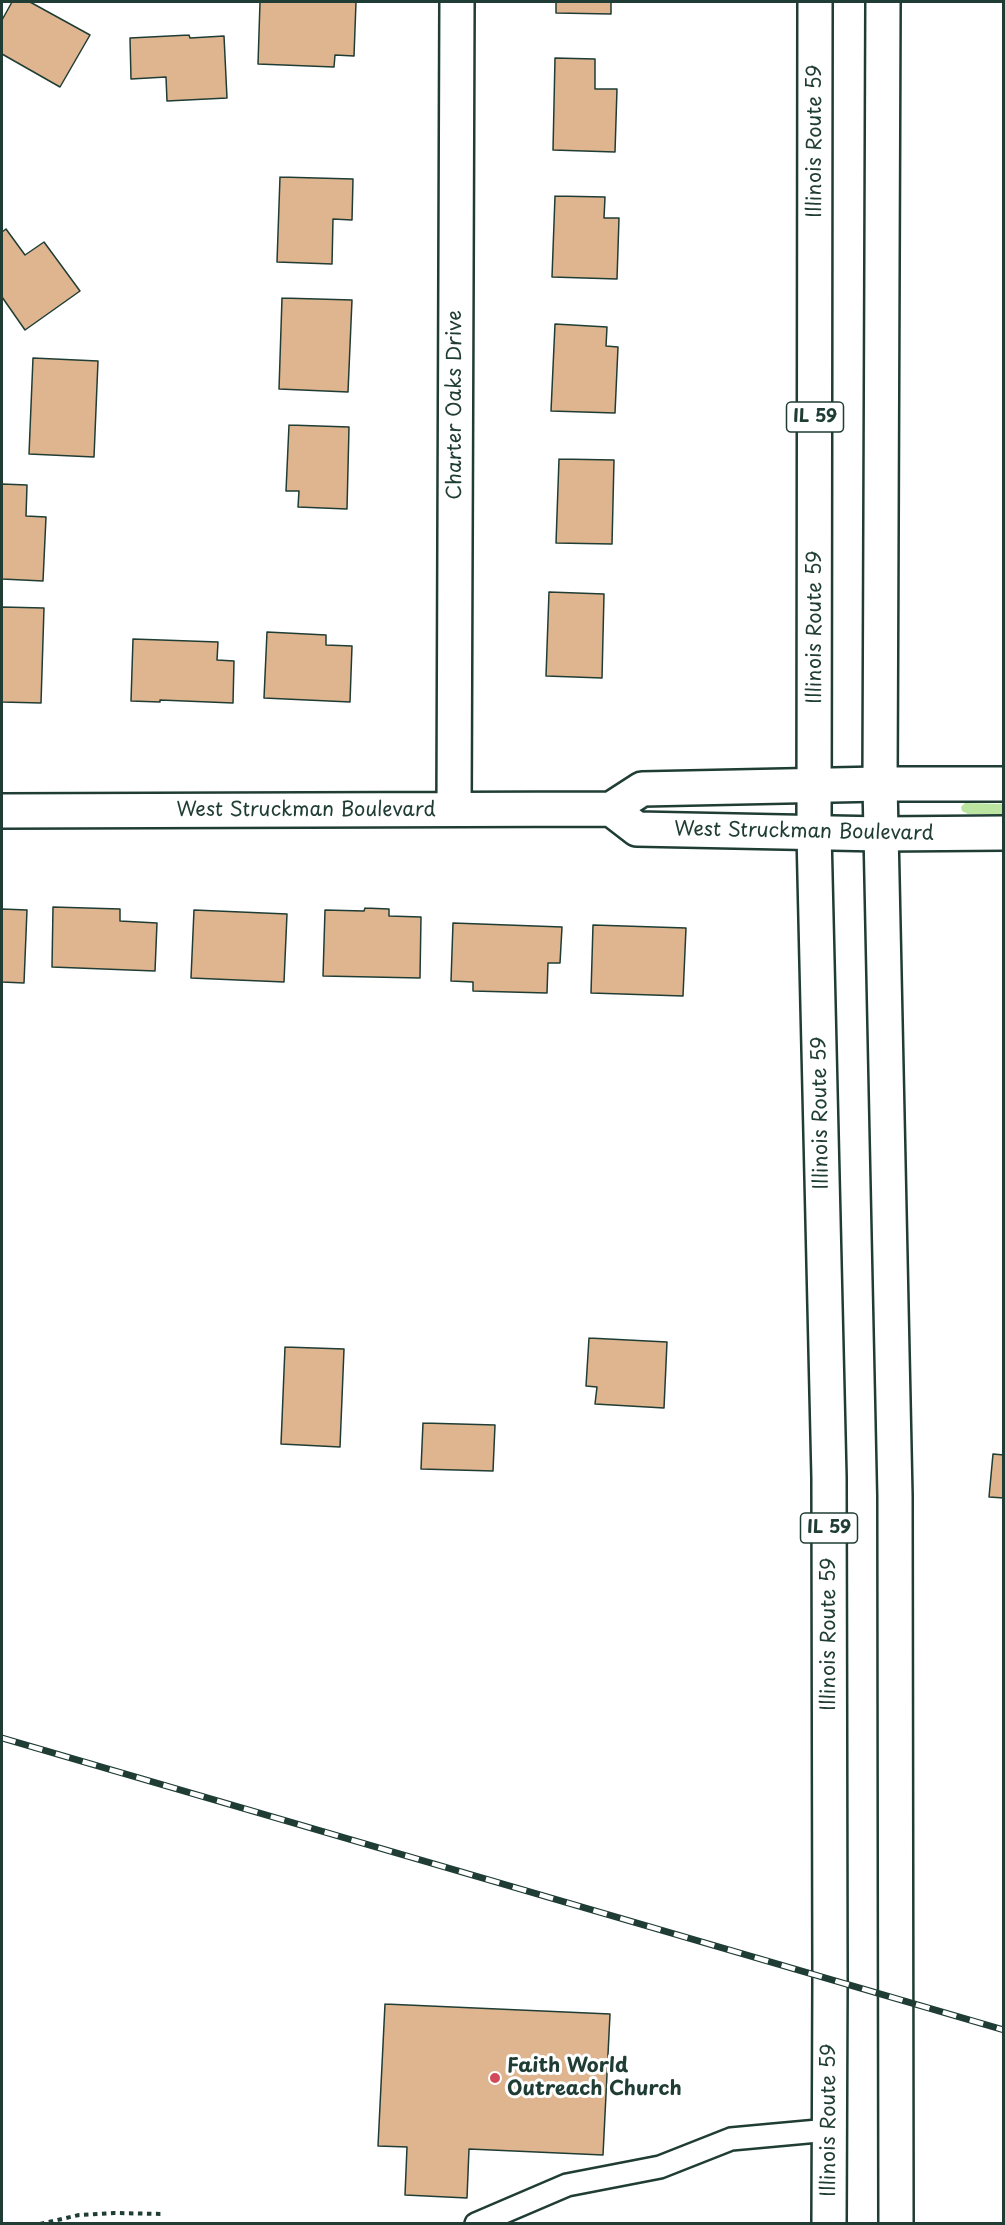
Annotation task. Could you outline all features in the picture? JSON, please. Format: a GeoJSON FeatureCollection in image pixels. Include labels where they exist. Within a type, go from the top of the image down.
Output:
{"type":"FeatureCollection","features":[{"type":"Feature","properties":{"kind":"main road","name":"Charter Oaks Drive"},"geometry":{"type":"LineString","coordinates":[[454,809],[457,2]]}},
{"type":"Feature","properties":{"kind":"main road","name":"Illinois Route 59"},"geometry":{"type":"LineString","coordinates":[[815,2],[814,833],[829,1478],[829,2223]]}},
{"type":"Feature","properties":{"kind":"main road"},"geometry":{"type":"LineString","coordinates":[[883,2],[880,784],[895,1496],[896,2223]]}},
{"type":"Feature","properties":{"kind":"main road"},"geometry":{"type":"LineString","coordinates":[[611,809],[642,789],[1004,784]]}},
{"type":"Feature","properties":{"kind":"main road","name":"West Struckman Boulevard"},"geometry":{"type":"LineString","coordinates":[[2,811],[611,809],[637,829],[881,834],[1004,833]]}},
{"type":"Feature","properties":{"kind":"lane"},"geometry":{"type":"LineString","coordinates":[[476,2223],[567,2185],[660,2167],[731,2139],[829,2130]]}},
{"type":"Feature","properties":{"kind":"path"},"geometry":{"type":"LineString","coordinates":[[40,2223],[79,2215],[114,2212],[164,2214]]}},
{"type":"Feature","properties":{"kind":"green space"},"geometry":{"type":"Polygon","coordinates":[[[965,803],[1003,804],[1003,814],[968,814],[962,811],[961,807],[965,803]]]}},
{"type":"Feature","properties":{"kind":"building"},"geometry":{"type":"Polygon","coordinates":[[[12,2],[30,2],[90,35],[60,87],[2,54],[2,20],[12,2]]]}},
{"type":"Feature","properties":{"kind":"building"},"geometry":{"type":"Polygon","coordinates":[[[260,2],[356,2],[354,56],[335,55],[334,67],[258,64],[260,2]]]}},
{"type":"Feature","properties":{"kind":"building"},"geometry":{"type":"Polygon","coordinates":[[[556,2],[611,2],[611,14],[556,13],[556,2]]]}},
{"type":"Feature","properties":{"kind":"building"},"geometry":{"type":"Polygon","coordinates":[[[189,35],[190,38],[224,36],[227,98],[167,101],[166,77],[131,79],[130,38],[189,35]]]}},
{"type":"Feature","properties":{"kind":"building"},"geometry":{"type":"Polygon","coordinates":[[[555,58],[595,59],[595,89],[617,89],[615,152],[553,150],[555,58]]]}},
{"type":"Feature","properties":{"kind":"building"},"geometry":{"type":"Polygon","coordinates":[[[280,177],[353,179],[352,220],[333,219],[332,264],[277,262],[280,177]]]}},
{"type":"Feature","properties":{"kind":"building"},"geometry":{"type":"Polygon","coordinates":[[[555,196],[605,197],[604,218],[619,218],[617,279],[552,277],[555,196]]]}},
{"type":"Feature","properties":{"kind":"building"},"geometry":{"type":"Polygon","coordinates":[[[6,229],[25,255],[44,242],[80,291],[25,330],[2,297],[2,232],[6,229]]]}},
{"type":"Feature","properties":{"kind":"building"},"geometry":{"type":"Polygon","coordinates":[[[282,298],[352,300],[348,392],[279,389],[282,298]]]}},
{"type":"Feature","properties":{"kind":"building"},"geometry":{"type":"Polygon","coordinates":[[[555,324],[607,327],[606,346],[618,347],[615,413],[551,411],[555,324]]]}},
{"type":"Feature","properties":{"kind":"building"},"geometry":{"type":"Polygon","coordinates":[[[33,358],[98,361],[94,457],[29,454],[33,358]]]}},
{"type":"Feature","properties":{"kind":"building"},"geometry":{"type":"Polygon","coordinates":[[[289,425],[349,427],[347,509],[298,507],[299,491],[286,491],[289,425]]]}},
{"type":"Feature","properties":{"kind":"building"},"geometry":{"type":"Polygon","coordinates":[[[559,459],[614,460],[612,544],[556,543],[559,459]]]}},
{"type":"Feature","properties":{"kind":"building"},"geometry":{"type":"Polygon","coordinates":[[[2,484],[27,485],[26,516],[46,517],[43,581],[2,579],[2,484]]]}},
{"type":"Feature","properties":{"kind":"building"},"geometry":{"type":"Polygon","coordinates":[[[549,592],[604,594],[602,678],[546,676],[549,592]]]}},
{"type":"Feature","properties":{"kind":"building"},"geometry":{"type":"Polygon","coordinates":[[[2,607],[44,608],[41,703],[2,702],[2,607]]]}},
{"type":"Feature","properties":{"kind":"building"},"geometry":{"type":"Polygon","coordinates":[[[267,632],[326,635],[326,645],[352,646],[350,702],[264,698],[267,632]]]}},
{"type":"Feature","properties":{"kind":"building"},"geometry":{"type":"Polygon","coordinates":[[[133,639],[218,642],[217,660],[234,661],[233,703],[131,701],[133,639]]]}},
{"type":"Feature","properties":{"kind":"building"},"geometry":{"type":"Polygon","coordinates":[[[53,907],[120,909],[120,921],[157,923],[155,971],[52,967],[53,907]]]}},
{"type":"Feature","properties":{"kind":"building"},"geometry":{"type":"Polygon","coordinates":[[[365,908],[389,909],[389,916],[421,917],[420,978],[323,976],[325,910],[364,911],[365,908]]]}},
{"type":"Feature","properties":{"kind":"building"},"geometry":{"type":"Polygon","coordinates":[[[2,909],[27,910],[24,983],[2,982],[2,909]]]}},
{"type":"Feature","properties":{"kind":"building"},"geometry":{"type":"Polygon","coordinates":[[[194,910],[287,914],[284,982],[191,978],[194,910]]]}},
{"type":"Feature","properties":{"kind":"building"},"geometry":{"type":"Polygon","coordinates":[[[453,923],[562,927],[560,963],[548,963],[547,993],[473,991],[473,982],[451,981],[453,923]]]}},
{"type":"Feature","properties":{"kind":"building"},"geometry":{"type":"Polygon","coordinates":[[[593,925],[686,928],[683,996],[591,993],[593,925]]]}},
{"type":"Feature","properties":{"kind":"building"},"geometry":{"type":"Polygon","coordinates":[[[589,1338],[667,1342],[664,1408],[595,1404],[597,1387],[586,1386],[589,1338]]]}},
{"type":"Feature","properties":{"kind":"building"},"geometry":{"type":"Polygon","coordinates":[[[285,1347],[344,1349],[340,1447],[281,1444],[285,1347]]]}},
{"type":"Feature","properties":{"kind":"building"},"geometry":{"type":"Polygon","coordinates":[[[423,1423],[495,1425],[493,1471],[421,1469],[423,1423]]]}},
{"type":"Feature","properties":{"kind":"building"},"geometry":{"type":"Polygon","coordinates":[[[993,1454],[1004,1455],[1004,1498],[989,1497],[993,1454]]]}},
{"type":"Feature","properties":{"kind":"building","name":"Faith World Outreach Church"},"geometry":{"type":"Polygon","coordinates":[[[385,2004],[610,2014],[603,2155],[469,2149],[467,2198],[405,2195],[407,2147],[378,2146],[385,2004]]]}},
{"type":"Feature","properties":{"kind":"railway"},"geometry":{"type":"LineString","coordinates":[[2,1738],[1004,2030]]}},
{"type":"Feature","properties":{"kind":"place","name":"Faith World Outreach Church"},"geometry":{"type":"Point","coordinates":[495,2078]}}]}
